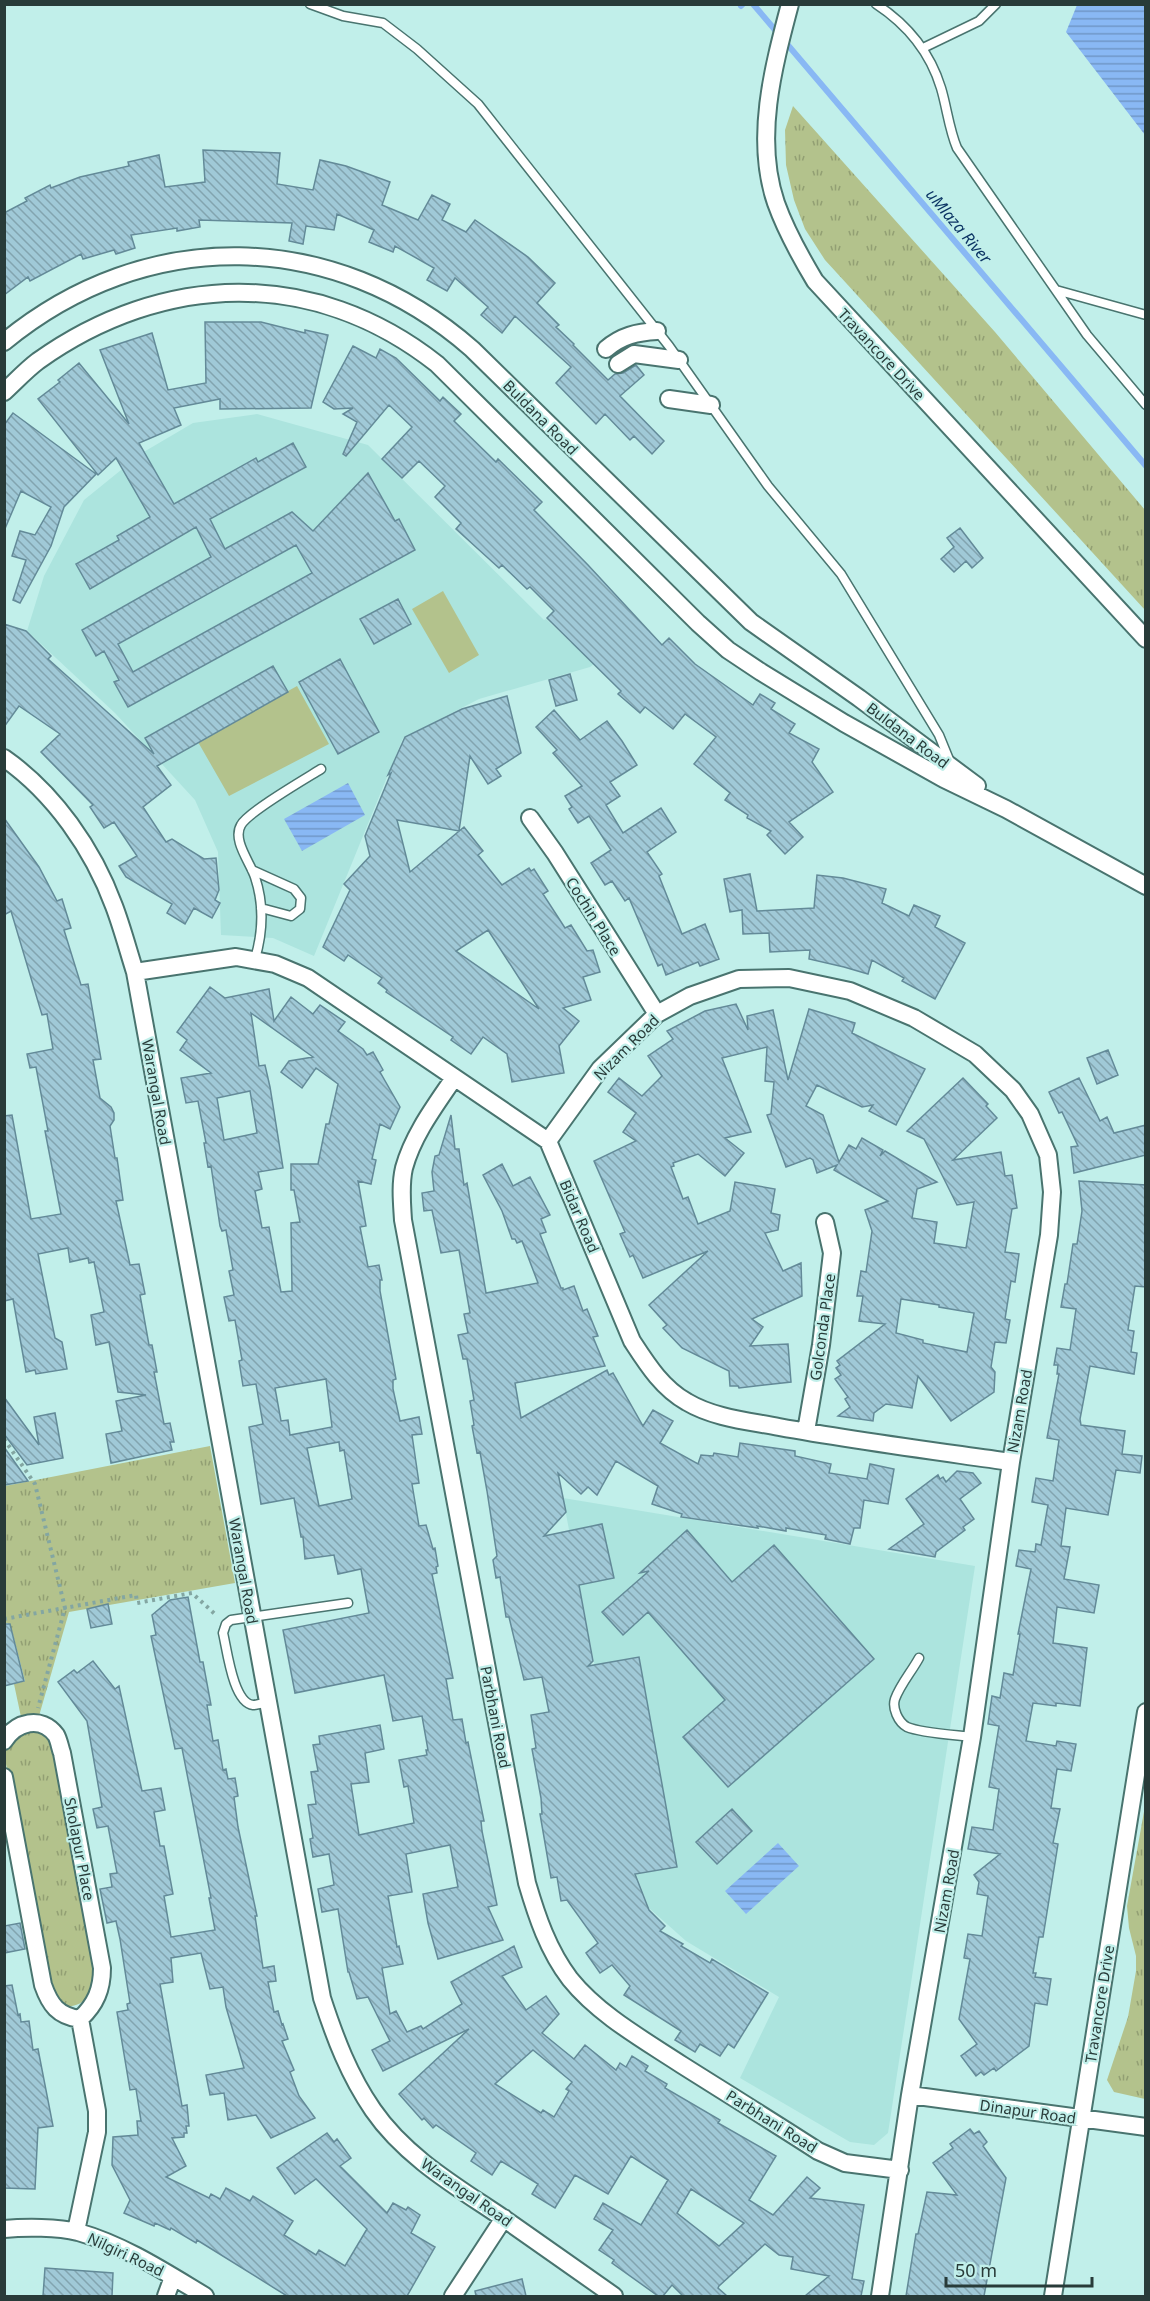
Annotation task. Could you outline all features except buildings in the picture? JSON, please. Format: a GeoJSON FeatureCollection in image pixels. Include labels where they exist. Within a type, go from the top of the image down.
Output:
{"type":"FeatureCollection","features":[{"type":"Feature","properties":{"kind":"street","name":"Travancore Drive"},"geometry":{"type":"LineString","coordinates":[[790,4],[770,88],[767,140],[775,201],[792,244],[815,281],[1146,639]]}},
{"type":"Feature","properties":{"kind":"street","name":"Buldana Road"},"geometry":{"type":"LineString","coordinates":[[4,342],[61,302],[94,285],[138,268],[186,260],[233,256],[283,258],[320,267],[391,294],[432,317],[472,349],[751,622],[859,698],[1006,809]]}},
{"type":"Feature","properties":{"kind":"street","name":"Buldana Road"},"geometry":{"type":"LineString","coordinates":[[4,392],[36,363],[78,335],[122,314],[173,300],[216,293],[266,293],[305,300],[388,331],[415,347],[437,364],[728,650],[854,728],[944,779],[1006,809],[1146,886]]}},
{"type":"Feature","properties":{"kind":"street"},"geometry":{"type":"LineString","coordinates":[[606,349],[617,339],[657,331]]}},
{"type":"Feature","properties":{"kind":"street"},"geometry":{"type":"LineString","coordinates":[[618,364],[634,354],[679,360]]}},
{"type":"Feature","properties":{"kind":"street"},"geometry":{"type":"LineString","coordinates":[[669,399],[711,405]]}},
{"type":"Feature","properties":{"kind":"street","name":"Warangal Road"},"geometry":{"type":"LineString","coordinates":[[4,758],[21,770],[58,808],[84,846],[114,905],[135,972],[322,1998],[336,2040],[354,2080],[375,2112],[403,2144],[431,2169],[614,2296]]}},
{"type":"Feature","properties":{"kind":"street","name":"Cochin Place"},"geometry":{"type":"LineString","coordinates":[[530,819],[555,853],[657,1014]]}},
{"type":"Feature","properties":{"kind":"street"},"geometry":{"type":"LineString","coordinates":[[135,972],[236,957],[275,964],[308,978],[548,1141]]}},
{"type":"Feature","properties":{"kind":"street","name":"Nizam Road"},"geometry":{"type":"LineString","coordinates":[[548,1141],[600,1069],[657,1014],[690,996],[739,979],[789,978],[850,991],[914,1018],[975,1054],[1012,1090],[1030,1114],[1048,1155],[1052,1192],[1049,1235],[1011,1462],[972,1737],[910,2095],[880,2296]]}},
{"type":"Feature","properties":{"kind":"street","name":"Parbhani Road"},"geometry":{"type":"LineString","coordinates":[[454,1078],[427,1118],[404,1169],[401,1194],[403,1220],[525,1871],[538,1922],[552,1951],[570,1979],[596,2004],[631,2032],[818,2151],[844,2163],[900,2170]]}},
{"type":"Feature","properties":{"kind":"street","name":"Bidar Road"},"geometry":{"type":"LineString","coordinates":[[548,1141],[632,1341],[668,1389],[686,1402],[707,1412],[806,1431],[1011,1462]]}},
{"type":"Feature","properties":{"kind":"street","name":"Golconda Place"},"geometry":{"type":"LineString","coordinates":[[806,1431],[832,1253],[825,1222]]}},
{"type":"Feature","properties":{"kind":"street","name":"Travancore Drive"},"geometry":{"type":"LineString","coordinates":[[1053,2296],[1146,1712]]}},
{"type":"Feature","properties":{"kind":"street"},"geometry":{"type":"LineString","coordinates":[[4,1741],[10,1732],[24,1723],[34,1723]]}},
{"type":"Feature","properties":{"kind":"street","name":"Sholapur Place"},"geometry":{"type":"LineString","coordinates":[[34,1723],[41,1724],[56,1735],[62,1754],[102,1968],[102,1986],[95,2001],[80,2019]]}},
{"type":"Feature","properties":{"kind":"street"},"geometry":{"type":"LineString","coordinates":[[4,1777],[43,1984],[47,1997],[55,2008],[67,2018],[80,2019],[97,2111],[97,2132],[76,2231]]}},
{"type":"Feature","properties":{"kind":"street","name":"Dinapur Road"},"geometry":{"type":"LineString","coordinates":[[910,2095],[1146,2127]]}},
{"type":"Feature","properties":{"kind":"street"},"geometry":{"type":"LineString","coordinates":[[453,2296],[504,2218]]}},
{"type":"Feature","properties":{"kind":"street","name":"Nilgiri Road"},"geometry":{"type":"LineString","coordinates":[[4,2229],[76,2231],[106,2241],[206,2296]]}},
{"type":"Feature","properties":{"kind":"street"},"geometry":{"type":"LineString","coordinates":[[166,2296],[173,2277]]}},
{"type":"Feature","properties":{"kind":"lane"},"geometry":{"type":"LineString","coordinates":[[310,4],[343,16],[383,23],[417,49],[478,104],[657,331],[768,486],[841,574],[939,735],[952,768]]}},
{"type":"Feature","properties":{"kind":"lane"},"geometry":{"type":"LineString","coordinates":[[876,4],[893,15],[923,48],[942,89],[957,148],[1087,335],[1146,405]]}},
{"type":"Feature","properties":{"kind":"lane"},"geometry":{"type":"LineString","coordinates":[[923,48],[979,21],[996,4]]}},
{"type":"Feature","properties":{"kind":"lane"},"geometry":{"type":"LineString","coordinates":[[1056,290],[1146,315]]}},
{"type":"Feature","properties":{"kind":"lane"},"geometry":{"type":"LineString","coordinates":[[255,959],[261,937],[260,896],[238,834],[241,824],[252,814],[321,769]]}},
{"type":"Feature","properties":{"kind":"lane"},"geometry":{"type":"LineString","coordinates":[[252,870],[294,889],[301,898],[300,909],[291,916],[261,908]]}},
{"type":"Feature","properties":{"kind":"lane"},"geometry":{"type":"LineString","coordinates":[[267,1702],[252,1705],[244,1701],[237,1693],[223,1633],[226,1624],[231,1620],[252,1615],[348,1603]]}},
{"type":"Feature","properties":{"kind":"lane"},"geometry":{"type":"LineString","coordinates":[[919,1658],[894,1700],[895,1711],[901,1722],[907,1727],[972,1737]]}},
{"type":"Feature","properties":{"kind":"path"},"geometry":{"type":"LineString","coordinates":[[4,1439],[35,1484],[65,1608],[34,1723]]}},
{"type":"Feature","properties":{"kind":"path"},"geometry":{"type":"LineString","coordinates":[[4,1619],[136,1595],[137,1604],[192,1593],[226,1624]]}},
{"type":"Feature","properties":{"kind":"shaded area"},"geometry":{"type":"Polygon","coordinates":[[[257,414],[368,445],[544,620],[546,619],[571,643],[573,642],[594,664],[479,699],[403,738],[314,956],[273,938],[221,935],[218,852],[195,800],[115,713],[27,631],[44,576],[84,500],[142,453],[193,423],[257,414]]]}},
{"type":"Feature","properties":{"kind":"shaded area"},"geometry":{"type":"Polygon","coordinates":[[[563,1498],[975,1566],[888,2133],[874,2145],[850,2142],[740,2078],[779,1997],[686,1941],[649,1908],[632,1863],[563,1498]]]}},
{"type":"Feature","properties":{"kind":"green space"},"geometry":{"type":"Polygon","coordinates":[[[793,106],[995,332],[1145,510],[1145,610],[825,260],[805,229],[794,200],[786,165],[785,130],[793,106]]]}},
{"type":"Feature","properties":{"kind":"green space"},"geometry":{"type":"Polygon","coordinates":[[[443,591],[479,655],[449,673],[412,609],[443,591]]]}},
{"type":"Feature","properties":{"kind":"green space"},"geometry":{"type":"Polygon","coordinates":[[[297,686],[329,744],[229,796],[198,742],[297,686]]]}},
{"type":"Feature","properties":{"kind":"green space"},"geometry":{"type":"Polygon","coordinates":[[[210,1446],[235,1583],[69,1612],[39,1716],[21,1717],[14,1684],[25,1681],[12,1631],[10,1632],[8,1623],[5,1623],[5,1486],[210,1446]]]}},
{"type":"Feature","properties":{"kind":"green space"},"geometry":{"type":"Polygon","coordinates":[[[43,1730],[52,1742],[93,1957],[93,1983],[88,1997],[83,2002],[65,2007],[52,1994],[5,1759],[6,1746],[16,1731],[43,1730]]]}},
{"type":"Feature","properties":{"kind":"green space"},"geometry":{"type":"Polygon","coordinates":[[[1145,1806],[1146,2099],[1114,2092],[1107,2080],[1128,2017],[1136,1971],[1136,1956],[1129,1928],[1127,1906],[1145,1806]]]}},
{"type":"Feature","properties":{"kind":"water"},"geometry":{"type":"Polygon","coordinates":[[[1077,5],[1145,5],[1145,135],[1066,32],[1077,5]]]}},
{"type":"Feature","properties":{"kind":"water"},"geometry":{"type":"Polygon","coordinates":[[[348,783],[365,815],[302,851],[284,819],[348,783]]]}},
{"type":"Feature","properties":{"kind":"water"},"geometry":{"type":"Polygon","coordinates":[[[778,1843],[799,1866],[746,1914],[725,1891],[778,1843]]]}},
{"type":"Feature","properties":{"kind":"waterway","name":"uMlaza River"},"geometry":{"type":"LineString","coordinates":[[753,4],[1146,466]]}}]}
